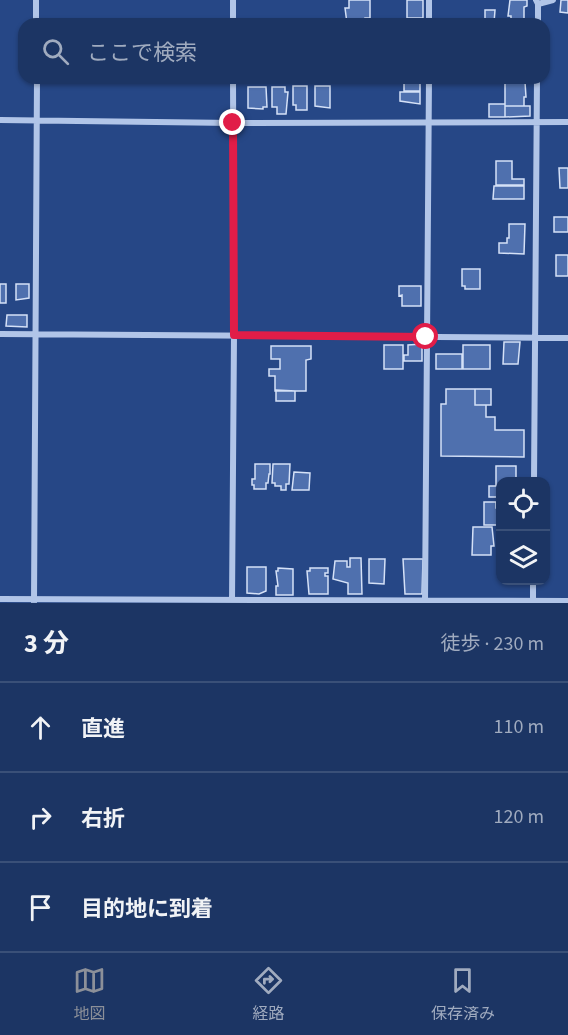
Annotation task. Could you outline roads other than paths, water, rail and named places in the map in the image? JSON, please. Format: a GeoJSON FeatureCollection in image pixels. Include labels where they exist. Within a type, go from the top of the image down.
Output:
{"type":"FeatureCollection","features":[{"type":"Feature","properties":{"kind":"street"},"geometry":{"type":"LineString","coordinates":[[36,0],[36,18]]}},
{"type":"Feature","properties":{"kind":"street"},"geometry":{"type":"LineString","coordinates":[[233,0],[233,18]]}},
{"type":"Feature","properties":{"kind":"street"},"geometry":{"type":"LineString","coordinates":[[429,0],[429,18]]}},
{"type":"Feature","properties":{"kind":"street"},"geometry":{"type":"LineString","coordinates":[[537,18],[537,2],[553,0]]}},
{"type":"Feature","properties":{"kind":"street"},"geometry":{"type":"LineString","coordinates":[[34,601],[37,84]]}},
{"type":"Feature","properties":{"kind":"street"},"geometry":{"type":"LineString","coordinates":[[232,601],[233,84]]}},
{"type":"Feature","properties":{"kind":"street"},"geometry":{"type":"LineString","coordinates":[[425,602],[429,84]]}},
{"type":"Feature","properties":{"kind":"street"},"geometry":{"type":"LineString","coordinates":[[534,477],[537,84]]}},
{"type":"Feature","properties":{"kind":"street"},"geometry":{"type":"LineString","coordinates":[[0,120],[233,123],[568,122]]}},
{"type":"Feature","properties":{"kind":"street"},"geometry":{"type":"LineString","coordinates":[[0,334],[568,338]]}},
{"type":"Feature","properties":{"kind":"street"},"geometry":{"type":"LineString","coordinates":[[533,585],[533,602]]}},
{"type":"Feature","properties":{"kind":"street"},"geometry":{"type":"LineString","coordinates":[[0,599],[296,602],[568,601]]}}]}
